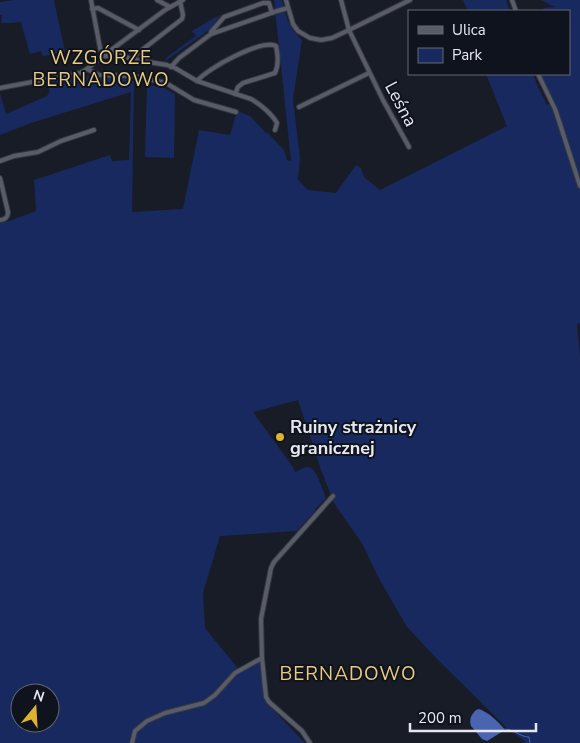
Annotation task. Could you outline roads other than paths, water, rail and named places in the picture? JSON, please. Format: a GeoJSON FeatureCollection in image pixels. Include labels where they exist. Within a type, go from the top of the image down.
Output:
{"type":"FeatureCollection","features":[{"type":"Feature","properties":{"kind":"street"},"geometry":{"type":"LineString","coordinates":[[91,0],[100,53],[103,56]]}},
{"type":"Feature","properties":{"kind":"street"},"geometry":{"type":"LineString","coordinates":[[157,0],[170,7]]}},
{"type":"Feature","properties":{"kind":"street"},"geometry":{"type":"LineString","coordinates":[[286,0],[295,27],[304,35],[316,39],[327,39],[349,30],[410,0]]}},
{"type":"Feature","properties":{"kind":"street","name":"Leśna"},"geometry":{"type":"LineString","coordinates":[[341,0],[349,30],[369,73],[409,147]]}},
{"type":"Feature","properties":{"kind":"street"},"geometry":{"type":"LineString","coordinates":[[0,88],[80,73],[181,1],[184,15],[182,19],[138,53],[134,59]]}},
{"type":"Feature","properties":{"kind":"street"},"geometry":{"type":"LineString","coordinates":[[211,34],[224,17],[263,2],[268,3],[272,13]]}},
{"type":"Feature","properties":{"kind":"street"},"geometry":{"type":"LineString","coordinates":[[92,9],[98,8],[139,30]]}},
{"type":"Feature","properties":{"kind":"street"},"geometry":{"type":"LineString","coordinates":[[171,67],[179,58],[211,34],[288,8]]}},
{"type":"Feature","properties":{"kind":"street"},"geometry":{"type":"LineString","coordinates":[[197,81],[218,65],[235,56],[270,44],[276,46],[278,64],[275,73],[240,85],[235,94]]}},
{"type":"Feature","properties":{"kind":"street"},"geometry":{"type":"LineString","coordinates":[[103,56],[118,52],[127,58],[171,67],[197,81],[256,102],[274,118],[276,122],[275,130]]}},
{"type":"Feature","properties":{"kind":"street"},"geometry":{"type":"LineString","coordinates":[[87,69],[99,75],[134,76],[166,83],[194,100],[236,112]]}},
{"type":"Feature","properties":{"kind":"street","name":"Leśna"},"geometry":{"type":"LineString","coordinates":[[299,107],[369,73]]}},
{"type":"Feature","properties":{"kind":"street"},"geometry":{"type":"LineString","coordinates":[[538,75],[555,109],[580,186]]}},
{"type":"Feature","properties":{"kind":"street"},"geometry":{"type":"LineString","coordinates":[[0,160],[38,152],[61,141],[94,130]]}},
{"type":"Feature","properties":{"kind":"street"},"geometry":{"type":"LineString","coordinates":[[0,178],[8,209],[8,216],[0,220]]}},
{"type":"Feature","properties":{"kind":"street"},"geometry":{"type":"LineString","coordinates":[[310,743],[302,731],[269,702],[266,697],[261,619],[271,568],[278,556],[333,496]]}},
{"type":"Feature","properties":{"kind":"street"},"geometry":{"type":"LineString","coordinates":[[132,743],[135,731],[147,721],[165,713],[204,703],[215,695],[235,673],[262,658]]}},
{"type":"Feature","properties":{"kind":"waterway"},"geometry":{"type":"LineString","coordinates":[[505,729],[529,737],[530,743]]}},
{"type":"Feature","properties":{"kind":"place","name":"Ruiny strażnicy granicznej"},"geometry":{"type":"Point","coordinates":[280,437]}},
{"type":"Feature","properties":{"kind":"district","name":"WZGÓRZE BERNADOWO"},"geometry":{"type":"Point","coordinates":[101,69]}},
{"type":"Feature","properties":{"kind":"district","name":"BERNADOWO"},"geometry":{"type":"Point","coordinates":[348,674]}}]}
